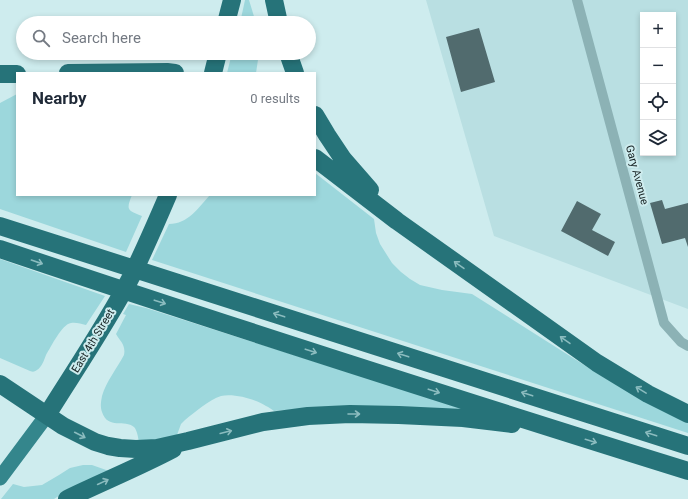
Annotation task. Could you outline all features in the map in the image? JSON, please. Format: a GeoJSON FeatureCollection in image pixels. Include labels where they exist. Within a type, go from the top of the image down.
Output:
{"type":"FeatureCollection","features":[{"type":"Feature","properties":{"kind":"highway"},"geometry":{"type":"LineString","coordinates":[[228,16],[232,0]]}},
{"type":"Feature","properties":{"kind":"highway"},"geometry":{"type":"LineString","coordinates":[[274,0],[277,16]]}},
{"type":"Feature","properties":{"kind":"highway"},"geometry":{"type":"LineString","coordinates":[[213,72],[216,60]]}},
{"type":"Feature","properties":{"kind":"highway"},"geometry":{"type":"LineString","coordinates":[[291,60],[296,72]]}},
{"type":"Feature","properties":{"kind":"highway"},"geometry":{"type":"LineString","coordinates":[[0,74],[16,74]]}},
{"type":"Feature","properties":{"kind":"highway"},"geometry":{"type":"LineString","coordinates":[[316,117],[343,159],[397,221]]}},
{"type":"Feature","properties":{"kind":"highway"},"geometry":{"type":"LineString","coordinates":[[316,159],[397,221],[597,363],[648,394],[688,414]]}},
{"type":"Feature","properties":{"kind":"highway","name":"East 4th Street"},"geometry":{"type":"LineString","coordinates":[[47,415],[100,331],[129,280],[155,227],[168,196]]}},
{"type":"Feature","properties":{"kind":"highway"},"geometry":{"type":"LineString","coordinates":[[0,226],[688,446]]}},
{"type":"Feature","properties":{"kind":"highway"},"geometry":{"type":"LineString","coordinates":[[0,249],[99,283],[554,430],[688,471]]}},
{"type":"Feature","properties":{"kind":"highway"},"geometry":{"type":"LineString","coordinates":[[0,384],[63,426],[95,442],[114,447],[136,449],[157,448],[263,422],[308,416],[350,414],[463,418],[554,430]]}},
{"type":"Feature","properties":{"kind":"highway"},"geometry":{"type":"LineString","coordinates":[[67,499],[120,474],[146,464],[188,441]]}},
{"type":"Feature","properties":{"kind":"main road","name":"East 4th Street"},"geometry":{"type":"LineString","coordinates":[[0,478],[47,415]]}},
{"type":"Feature","properties":{"kind":"street","name":"Gary Avenue"},"geometry":{"type":"LineString","coordinates":[[577,0],[664,323],[681,342],[688,346]]}},
{"type":"Feature","properties":{"kind":"shaded area"},"geometry":{"type":"Polygon","coordinates":[[[245,0],[249,0],[254,16],[242,16],[245,0]]]}},
{"type":"Feature","properties":{"kind":"shaded area"},"geometry":{"type":"Polygon","coordinates":[[[426,0],[688,0],[688,309],[494,236],[426,0]]]}},
{"type":"Feature","properties":{"kind":"shaded area"},"geometry":{"type":"Polygon","coordinates":[[[230,60],[258,60],[256,72],[227,72],[230,60]]]}},
{"type":"Feature","properties":{"kind":"shaded area"},"geometry":{"type":"Polygon","coordinates":[[[16,95],[16,196],[132,196],[129,209],[142,216],[126,252],[0,209],[0,103],[16,95]]]}},
{"type":"Feature","properties":{"kind":"shaded area"},"geometry":{"type":"Polygon","coordinates":[[[316,174],[374,219],[376,233],[380,244],[392,263],[410,279],[420,285],[472,294],[603,377],[664,411],[688,422],[688,433],[152,260],[169,224],[182,221],[197,210],[209,196],[316,196],[316,174]]]}},
{"type":"Feature","properties":{"kind":"shaded area"},"geometry":{"type":"Polygon","coordinates":[[[0,259],[105,296],[86,325],[77,323],[68,324],[60,331],[42,365],[39,369],[33,372],[0,358],[0,259]]]}},
{"type":"Feature","properties":{"kind":"shaded area"},"geometry":{"type":"Polygon","coordinates":[[[129,304],[146,308],[473,412],[300,409],[274,411],[262,403],[251,399],[226,395],[212,400],[202,406],[181,424],[177,435],[139,442],[137,432],[134,427],[108,421],[102,412],[101,406],[102,396],[106,386],[124,355],[123,346],[116,334],[126,315],[123,314],[129,304]]]}},
{"type":"Feature","properties":{"kind":"shaded area"},"geometry":{"type":"Polygon","coordinates":[[[83,465],[92,465],[109,471],[65,492],[54,499],[1,499],[13,484],[24,487],[42,485],[70,468],[83,465]]]}},
{"type":"Feature","properties":{"kind":"building"},"geometry":{"type":"Polygon","coordinates":[[[479,28],[495,82],[461,92],[446,37],[479,28]]]}},
{"type":"Feature","properties":{"kind":"building"},"geometry":{"type":"Polygon","coordinates":[[[662,200],[665,209],[688,203],[688,247],[685,238],[662,244],[650,203],[662,200]]]}},
{"type":"Feature","properties":{"kind":"building"},"geometry":{"type":"Polygon","coordinates":[[[577,201],[601,214],[592,230],[615,242],[608,256],[561,231],[577,201]]]}}]}
